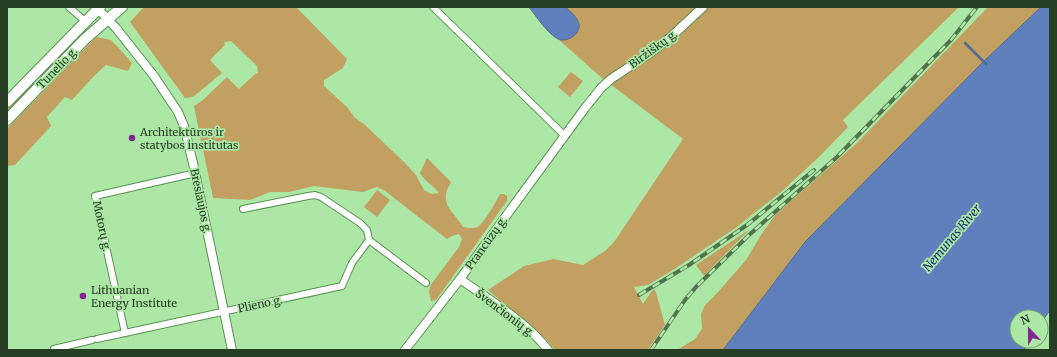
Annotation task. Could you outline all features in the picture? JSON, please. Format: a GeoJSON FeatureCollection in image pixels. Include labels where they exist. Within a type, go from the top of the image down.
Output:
{"type":"FeatureCollection","features":[{"type":"Feature","properties":{"kind":"main road","name":"Tunelio g."},"geometry":{"type":"LineString","coordinates":[[7,120],[85,39],[122,7]]}},
{"type":"Feature","properties":{"kind":"main road","name":"Tunelio g."},"geometry":{"type":"LineString","coordinates":[[7,102],[99,8]]}},
{"type":"Feature","properties":{"kind":"street"},"geometry":{"type":"LineString","coordinates":[[69,7],[85,21]]}},
{"type":"Feature","properties":{"kind":"street"},"geometry":{"type":"LineString","coordinates":[[433,7],[564,135]]}},
{"type":"Feature","properties":{"kind":"street","name":"Biržiškų g."},"geometry":{"type":"LineString","coordinates":[[601,88],[673,35],[703,7]]}},
{"type":"Feature","properties":{"kind":"street","name":"Breslaujos g."},"geometry":{"type":"LineString","coordinates":[[99,8],[154,76],[178,112],[184,126],[196,174],[232,350]]}},
{"type":"Feature","properties":{"kind":"street","name":"Prancūzų g."},"geometry":{"type":"LineString","coordinates":[[405,350],[460,279],[564,135],[601,88]]}},
{"type":"Feature","properties":{"kind":"street","name":"Motorų g."},"geometry":{"type":"LineString","coordinates":[[125,333],[95,196],[196,174]]}},
{"type":"Feature","properties":{"kind":"street"},"geometry":{"type":"LineString","coordinates":[[243,209],[308,196],[316,195],[321,197],[360,223],[367,230],[369,240],[426,283]]}},
{"type":"Feature","properties":{"kind":"street","name":"Plieno g."},"geometry":{"type":"LineString","coordinates":[[54,350],[342,286],[352,263],[369,240]]}},
{"type":"Feature","properties":{"kind":"street","name":"Švenčionių g."},"geometry":{"type":"LineString","coordinates":[[460,279],[511,315],[540,340],[545,349]]}},
{"type":"Feature","properties":{"kind":"shaded area"},"geometry":{"type":"Polygon","coordinates":[[[144,7],[296,7],[347,59],[343,68],[324,80],[324,86],[347,107],[355,118],[364,124],[404,162],[416,175],[424,190],[431,194],[439,193],[424,179],[420,173],[427,158],[451,182],[447,190],[446,201],[451,211],[463,227],[473,228],[479,226],[487,216],[500,194],[507,196],[507,201],[436,300],[431,301],[429,292],[430,286],[459,247],[462,239],[459,234],[447,239],[385,191],[377,187],[363,192],[314,186],[289,192],[270,192],[250,200],[213,198],[194,106],[203,100],[227,77],[239,89],[258,73],[257,66],[231,41],[224,42],[225,45],[210,60],[222,73],[193,97],[185,98],[130,22],[144,7]]]}},
{"type":"Feature","properties":{"kind":"shaded area"},"geometry":{"type":"Polygon","coordinates":[[[565,7],[698,7],[656,45],[604,80],[558,39],[563,40],[579,24],[575,17],[565,7]]]}},
{"type":"Feature","properties":{"kind":"shaded area"},"geometry":{"type":"Polygon","coordinates":[[[708,7],[959,7],[843,120],[848,127],[819,157],[780,193],[734,229],[673,270],[648,285],[634,287],[643,304],[651,292],[655,289],[665,325],[648,350],[555,350],[547,340],[488,290],[524,266],[553,259],[583,265],[605,251],[614,242],[683,139],[610,84],[650,58],[676,38],[708,7]]]}},
{"type":"Feature","properties":{"kind":"shaded area"},"geometry":{"type":"Polygon","coordinates":[[[988,7],[1041,7],[984,61],[805,242],[723,350],[677,350],[695,339],[702,329],[701,314],[705,305],[746,260],[775,215],[857,143],[988,7]]]}},
{"type":"Feature","properties":{"kind":"shaded area"},"geometry":{"type":"Polygon","coordinates":[[[83,30],[85,32],[7,113],[7,108],[83,30]]]}},
{"type":"Feature","properties":{"kind":"shaded area"},"geometry":{"type":"Polygon","coordinates":[[[96,37],[111,40],[116,45],[132,63],[128,71],[106,65],[72,100],[65,97],[47,117],[51,126],[15,165],[7,166],[7,129],[96,37]]]}},
{"type":"Feature","properties":{"kind":"shaded area"},"geometry":{"type":"Polygon","coordinates":[[[571,72],[583,81],[570,97],[558,87],[571,72]]]}},
{"type":"Feature","properties":{"kind":"shaded area"},"geometry":{"type":"Polygon","coordinates":[[[377,190],[390,200],[377,217],[364,207],[377,190]]]}},
{"type":"Feature","properties":{"kind":"shaded area"},"geometry":{"type":"Polygon","coordinates":[[[750,229],[704,276],[696,265],[750,229]]]}},
{"type":"Feature","properties":{"kind":"water"},"geometry":{"type":"Polygon","coordinates":[[[529,7],[565,7],[578,21],[578,31],[569,39],[558,39],[546,29],[529,7]]]}},
{"type":"Feature","properties":{"kind":"water","name":"Nemunas River"},"geometry":{"type":"Polygon","coordinates":[[[1041,7],[1050,7],[1050,310],[1049,311],[1049,309],[1009,309],[1009,349],[1025,349],[1024,350],[723,350],[805,242],[984,61],[1041,7]]]}},
{"type":"Feature","properties":{"kind":"waterway"},"geometry":{"type":"LineString","coordinates":[[965,43],[986,64]]}},
{"type":"Feature","properties":{"kind":"railway"},"geometry":{"type":"LineString","coordinates":[[651,350],[685,300],[696,287],[749,235],[837,157],[951,40],[977,7]]}},
{"type":"Feature","properties":{"kind":"railway"},"geometry":{"type":"LineString","coordinates":[[639,295],[689,265],[747,225],[814,170]]}},
{"type":"Feature","properties":{"kind":"place","name":"Architektūros ir statybos institutas"},"geometry":{"type":"Point","coordinates":[132,138]}},
{"type":"Feature","properties":{"kind":"place","name":"Lithuanian Energy Institute"},"geometry":{"type":"Point","coordinates":[83,296]}}]}
